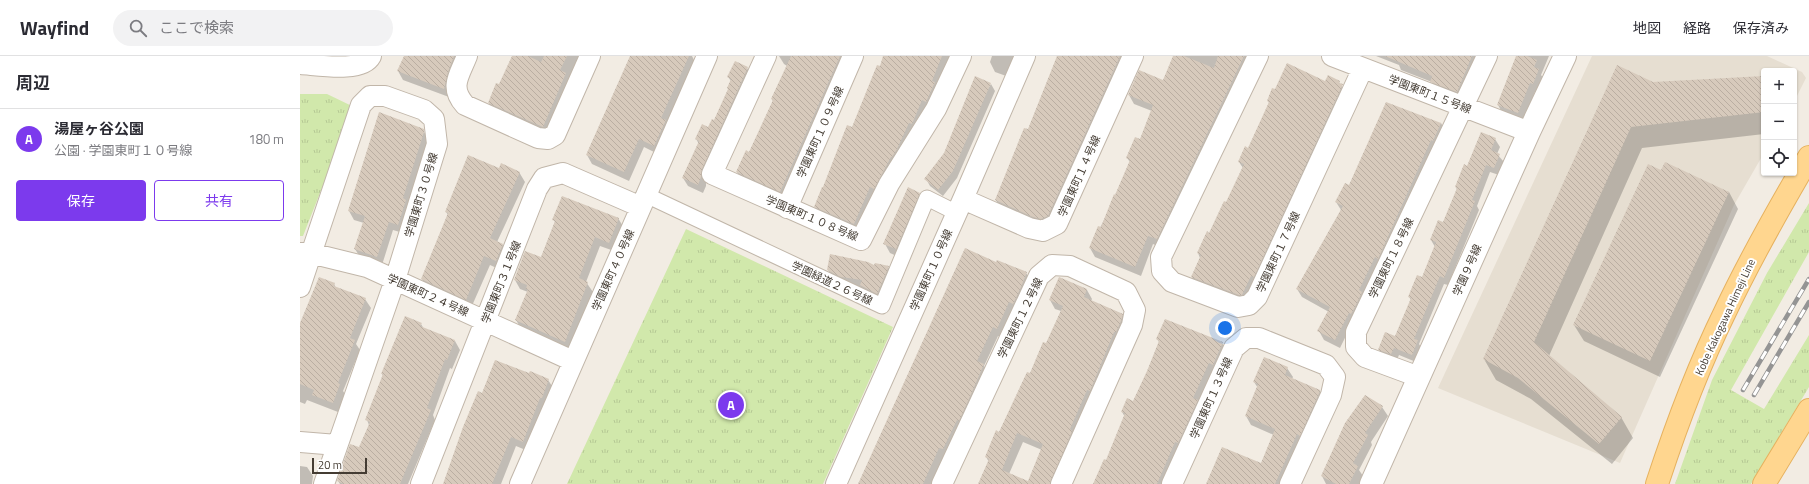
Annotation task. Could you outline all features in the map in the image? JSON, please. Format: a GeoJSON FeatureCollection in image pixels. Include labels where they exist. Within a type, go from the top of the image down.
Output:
{"type":"FeatureCollection","features":[{"type":"Feature","properties":{"kind":"main road","name":"Kobe Kakogawa Himeji Line"},"geometry":{"type":"LineString","coordinates":[[1657,484],[1695,382],[1724,313],[1761,240],[1809,157]]}},
{"type":"Feature","properties":{"kind":"main road"},"geometry":{"type":"LineString","coordinates":[[1764,484],[1809,410]]}},
{"type":"Feature","properties":{"kind":"street"},"geometry":{"type":"LineString","coordinates":[[300,64],[358,66],[369,60],[371,56]]}},
{"type":"Feature","properties":{"kind":"street"},"geometry":{"type":"LineString","coordinates":[[468,56],[455,84],[457,96],[465,105],[538,138],[548,139],[555,135],[590,56]]}},
{"type":"Feature","properties":{"kind":"street","name":"学園東町４０号線"},"geometry":{"type":"LineString","coordinates":[[520,484],[707,56]]}},
{"type":"Feature","properties":{"kind":"street","name":"学園東町１０８号線"},"geometry":{"type":"LineString","coordinates":[[766,56],[712,174],[861,240],[889,184],[936,109],[961,56]]}},
{"type":"Feature","properties":{"kind":"street","name":"学園東町１０９号線"},"geometry":{"type":"LineString","coordinates":[[787,208],[853,56]]}},
{"type":"Feature","properties":{"kind":"street","name":"学園東町１０号線"},"geometry":{"type":"LineString","coordinates":[[836,484],[1025,56]]}},
{"type":"Feature","properties":{"kind":"street","name":"学園東町１４号線"},"geometry":{"type":"LineString","coordinates":[[960,206],[1043,232],[1057,224],[1133,56]]}},
{"type":"Feature","properties":{"kind":"street","name":"学園東町１７号線"},"geometry":{"type":"LineString","coordinates":[[1258,56],[1161,257],[1162,271],[1172,282],[1238,307],[1249,305],[1257,297],[1363,68]]}},
{"type":"Feature","properties":{"kind":"street","name":"学園東町１５号線"},"geometry":{"type":"LineString","coordinates":[[1332,56],[1529,132]]}},
{"type":"Feature","properties":{"kind":"street","name":"学園東町１８号線"},"geometry":{"type":"LineString","coordinates":[[1419,378],[1365,356],[1356,347],[1356,332],[1487,56]]}},
{"type":"Feature","properties":{"kind":"street","name":"学園９号線"},"geometry":{"type":"LineString","coordinates":[[1371,484],[1529,132],[1565,56]]}},
{"type":"Feature","properties":{"kind":"street","name":"学園東町３０号線"},"geometry":{"type":"LineString","coordinates":[[300,287],[305,253],[361,105],[370,96],[385,96],[424,110],[434,119],[437,131],[437,144],[394,280],[324,484]]}},
{"type":"Feature","properties":{"kind":"street","name":"学園東町３１号線"},"geometry":{"type":"LineString","coordinates":[[421,484],[537,189],[544,178],[563,173],[643,201]]}},
{"type":"Feature","properties":{"kind":"street","name":"学園緑道２６号線"},"geometry":{"type":"LineString","coordinates":[[643,201],[882,306],[927,198],[960,206]]}},
{"type":"Feature","properties":{"kind":"street","name":"学園東町２４号線"},"geometry":{"type":"LineString","coordinates":[[305,253],[367,267],[573,361]]}},
{"type":"Feature","properties":{"kind":"street","name":"学園東町１２号線"},"geometry":{"type":"LineString","coordinates":[[942,484],[1039,276],[1052,265],[1070,266],[1126,292],[1135,310],[1132,325],[1061,484]]}},
{"type":"Feature","properties":{"kind":"street","name":"学園東町１３号線"},"geometry":{"type":"LineString","coordinates":[[1172,484],[1234,348],[1246,338],[1260,338],[1326,365],[1335,377],[1331,395],[1290,484]]}},
{"type":"Feature","properties":{"kind":"street"},"geometry":{"type":"LineString","coordinates":[[300,442],[337,445]]}},
{"type":"Feature","properties":{"kind":"shaded area"},"geometry":{"type":"Polygon","coordinates":[[[1592,56],[1767,56],[1793,68],[1761,68],[1761,158],[1734,205],[1620,463],[1438,388],[1592,56]]]}},
{"type":"Feature","properties":{"kind":"shaded area"},"geometry":{"type":"Polygon","coordinates":[[[1797,70],[1802,72],[1806,78],[1797,96],[1797,70]]]}},
{"type":"Feature","properties":{"kind":"green space"},"geometry":{"type":"Polygon","coordinates":[[[300,94],[327,94],[354,107],[303,236],[300,236],[300,94]]]}},
{"type":"Feature","properties":{"kind":"green space"},"geometry":{"type":"Polygon","coordinates":[[[1809,203],[1809,252],[1731,390],[1764,409],[1809,335],[1809,387],[1751,484],[1675,484],[1712,380],[1767,273],[1809,203]]]}},
{"type":"Feature","properties":{"kind":"green space"},"geometry":{"type":"Polygon","coordinates":[[[686,229],[893,327],[823,484],[567,484],[686,229]]]}},
{"type":"Feature","properties":{"kind":"building"},"geometry":{"type":"Polygon","coordinates":[[[404,56],[454,56],[444,89],[397,71],[404,56]]]}},
{"type":"Feature","properties":{"kind":"building"},"geometry":{"type":"Polygon","coordinates":[[[512,56],[528,56],[541,62],[544,56],[567,56],[560,70],[566,73],[543,127],[488,103],[496,83],[499,84],[512,56]]]}},
{"type":"Feature","properties":{"kind":"building"},"geometry":{"type":"Polygon","coordinates":[[[630,56],[689,56],[661,118],[666,120],[654,146],[639,139],[624,172],[586,155],[630,56]]]}},
{"type":"Feature","properties":{"kind":"building"},"geometry":{"type":"Polygon","coordinates":[[[791,56],[840,56],[780,192],[736,172],[746,150],[749,152],[791,56]]]}},
{"type":"Feature","properties":{"kind":"building"},"geometry":{"type":"Polygon","coordinates":[[[883,56],[942,56],[932,81],[935,82],[926,102],[922,100],[912,124],[909,123],[897,149],[891,157],[874,189],[870,187],[854,224],[814,207],[847,125],[852,127],[877,65],[880,66],[883,56]]]}},
{"type":"Feature","properties":{"kind":"building"},"geometry":{"type":"Polygon","coordinates":[[[1057,56],[1120,56],[1048,216],[1041,219],[1033,217],[995,200],[1024,128],[1028,129],[1057,56]]]}},
{"type":"Feature","properties":{"kind":"building"},"geometry":{"type":"Polygon","coordinates":[[[1173,56],[1184,56],[1214,68],[1218,56],[1244,56],[1157,239],[1148,236],[1135,267],[1089,248],[1098,226],[1101,227],[1130,160],[1126,158],[1135,137],[1140,139],[1153,105],[1128,95],[1139,70],[1163,80],[1173,56]]]}},
{"type":"Feature","properties":{"kind":"building"},"geometry":{"type":"Polygon","coordinates":[[[1385,56],[1472,56],[1457,92],[1430,82],[1432,76],[1385,56]]]}},
{"type":"Feature","properties":{"kind":"building"},"geometry":{"type":"Polygon","coordinates":[[[1516,56],[1527,56],[1537,60],[1534,67],[1539,69],[1533,84],[1530,83],[1518,113],[1497,105],[1516,56]]]}},
{"type":"Feature","properties":{"kind":"building"},"geometry":{"type":"Polygon","coordinates":[[[735,61],[748,67],[702,169],[698,185],[682,178],[699,141],[695,139],[702,124],[708,127],[712,119],[714,120],[728,89],[727,88],[731,79],[727,77],[735,61]]]}},
{"type":"Feature","properties":{"kind":"building"},"geometry":{"type":"Polygon","coordinates":[[[1287,63],[1325,81],[1328,75],[1340,81],[1339,83],[1343,84],[1254,277],[1251,276],[1242,295],[1239,295],[1191,277],[1201,255],[1197,253],[1207,231],[1209,233],[1244,164],[1238,162],[1245,146],[1248,148],[1269,102],[1267,101],[1272,88],[1275,89],[1287,63]]]}},
{"type":"Feature","properties":{"kind":"building"},"geometry":{"type":"Polygon","coordinates":[[[1617,65],[1653,82],[1761,76],[1761,112],[1631,127],[1534,342],[1622,417],[1599,444],[1518,378],[1483,359],[1617,65]]]}},
{"type":"Feature","properties":{"kind":"building"},"geometry":{"type":"Polygon","coordinates":[[[975,76],[991,83],[953,171],[938,190],[924,179],[944,153],[975,76]]]}},
{"type":"Feature","properties":{"kind":"building"},"geometry":{"type":"Polygon","coordinates":[[[1386,102],[1441,123],[1433,141],[1431,140],[1378,259],[1375,257],[1359,290],[1362,292],[1354,309],[1351,314],[1349,313],[1335,340],[1317,331],[1330,307],[1296,289],[1343,206],[1335,202],[1345,183],[1349,185],[1386,102]]]}},
{"type":"Feature","properties":{"kind":"building"},"geometry":{"type":"Polygon","coordinates":[[[379,112],[424,129],[424,132],[403,198],[406,200],[398,225],[389,222],[377,257],[354,249],[365,216],[348,211],[379,112]]]}},
{"type":"Feature","properties":{"kind":"building"},"geometry":{"type":"Polygon","coordinates":[[[1481,132],[1496,138],[1491,150],[1500,154],[1494,168],[1486,165],[1472,200],[1475,201],[1444,278],[1440,276],[1414,339],[1418,340],[1412,355],[1394,348],[1391,354],[1378,350],[1385,332],[1395,336],[1411,298],[1408,297],[1417,275],[1422,277],[1436,242],[1430,240],[1438,220],[1443,222],[1457,188],[1455,187],[1464,164],[1467,166],[1481,132]]]}},
{"type":"Feature","properties":{"kind":"building"},"geometry":{"type":"Polygon","coordinates":[[[468,155],[499,168],[501,163],[520,172],[490,238],[503,244],[496,261],[484,256],[466,300],[421,279],[448,213],[445,212],[468,155]]]}},
{"type":"Feature","properties":{"kind":"building"},"geometry":{"type":"Polygon","coordinates":[[[1665,162],[1729,192],[1650,361],[1573,325],[1648,164],[1661,170],[1665,162]]]}},
{"type":"Feature","properties":{"kind":"building"},"geometry":{"type":"Polygon","coordinates":[[[908,187],[920,193],[896,249],[883,244],[908,187]]]}},
{"type":"Feature","properties":{"kind":"building"},"geometry":{"type":"Polygon","coordinates":[[[562,196],[619,218],[609,243],[595,237],[579,278],[588,282],[565,342],[515,320],[528,289],[526,289],[527,285],[514,280],[525,251],[541,257],[555,221],[552,220],[562,196]]]}},
{"type":"Feature","properties":{"kind":"building"},"geometry":{"type":"Polygon","coordinates":[[[965,248],[996,262],[997,260],[1027,272],[1021,287],[1013,304],[1009,302],[997,329],[993,327],[977,361],[984,364],[972,392],[959,421],[957,420],[943,449],[939,448],[923,484],[858,484],[965,248]]]}},
{"type":"Feature","properties":{"kind":"building"},"geometry":{"type":"Polygon","coordinates":[[[830,254],[868,262],[874,265],[875,263],[889,266],[877,294],[860,285],[862,280],[841,277],[827,270],[830,254]]]}},
{"type":"Feature","properties":{"kind":"building"},"geometry":{"type":"Polygon","coordinates":[[[319,277],[335,283],[334,286],[366,298],[350,338],[355,340],[338,383],[340,384],[333,403],[312,395],[314,390],[300,384],[300,323],[319,277]]]}},
{"type":"Feature","properties":{"kind":"building"},"geometry":{"type":"Polygon","coordinates":[[[1059,277],[1087,289],[1084,297],[1123,314],[1090,391],[1087,390],[1070,429],[1072,431],[1050,484],[978,484],[989,459],[985,457],[996,430],[999,432],[1027,372],[1030,373],[1043,342],[1046,343],[1063,306],[1049,300],[1059,277]],[[1017,433],[1002,470],[1028,481],[1043,444],[1017,433]]]}},
{"type":"Feature","properties":{"kind":"building"},"geometry":{"type":"Polygon","coordinates":[[[405,316],[422,323],[420,326],[455,340],[447,360],[445,359],[427,408],[431,410],[400,484],[344,484],[337,481],[350,444],[359,447],[370,422],[365,420],[383,374],[381,374],[405,316]]]}},
{"type":"Feature","properties":{"kind":"building"},"geometry":{"type":"Polygon","coordinates":[[[1165,319],[1223,342],[1213,365],[1209,363],[1193,398],[1198,400],[1178,443],[1175,442],[1157,484],[1093,484],[1104,459],[1106,460],[1125,413],[1121,412],[1127,398],[1133,401],[1147,371],[1159,341],[1156,339],[1165,319]]]}},
{"type":"Feature","properties":{"kind":"building"},"geometry":{"type":"Polygon","coordinates":[[[1264,357],[1288,367],[1285,375],[1320,390],[1300,436],[1297,434],[1275,484],[1206,484],[1222,447],[1261,463],[1275,429],[1245,416],[1258,384],[1253,382],[1264,357]]]}},
{"type":"Feature","properties":{"kind":"building"},"geometry":{"type":"Polygon","coordinates":[[[495,360],[529,373],[530,371],[549,379],[542,398],[540,398],[523,442],[511,437],[492,484],[443,484],[463,427],[478,391],[482,393],[495,360]]]}},
{"type":"Feature","properties":{"kind":"building"},"geometry":{"type":"Polygon","coordinates":[[[1365,395],[1383,406],[1365,433],[1368,435],[1353,463],[1358,466],[1349,484],[1336,484],[1321,476],[1345,423],[1365,395]]]}},
{"type":"Feature","properties":{"kind":"railway"},"geometry":{"type":"LineString","coordinates":[[1743,390],[1809,279]]}},
{"type":"Feature","properties":{"kind":"railway"},"geometry":{"type":"LineString","coordinates":[[1754,395],[1809,302]]}},
{"type":"Feature","properties":{"kind":"place","name":"湯屋ヶ谷公園"},"geometry":{"type":"Point","coordinates":[731,405]}}]}
